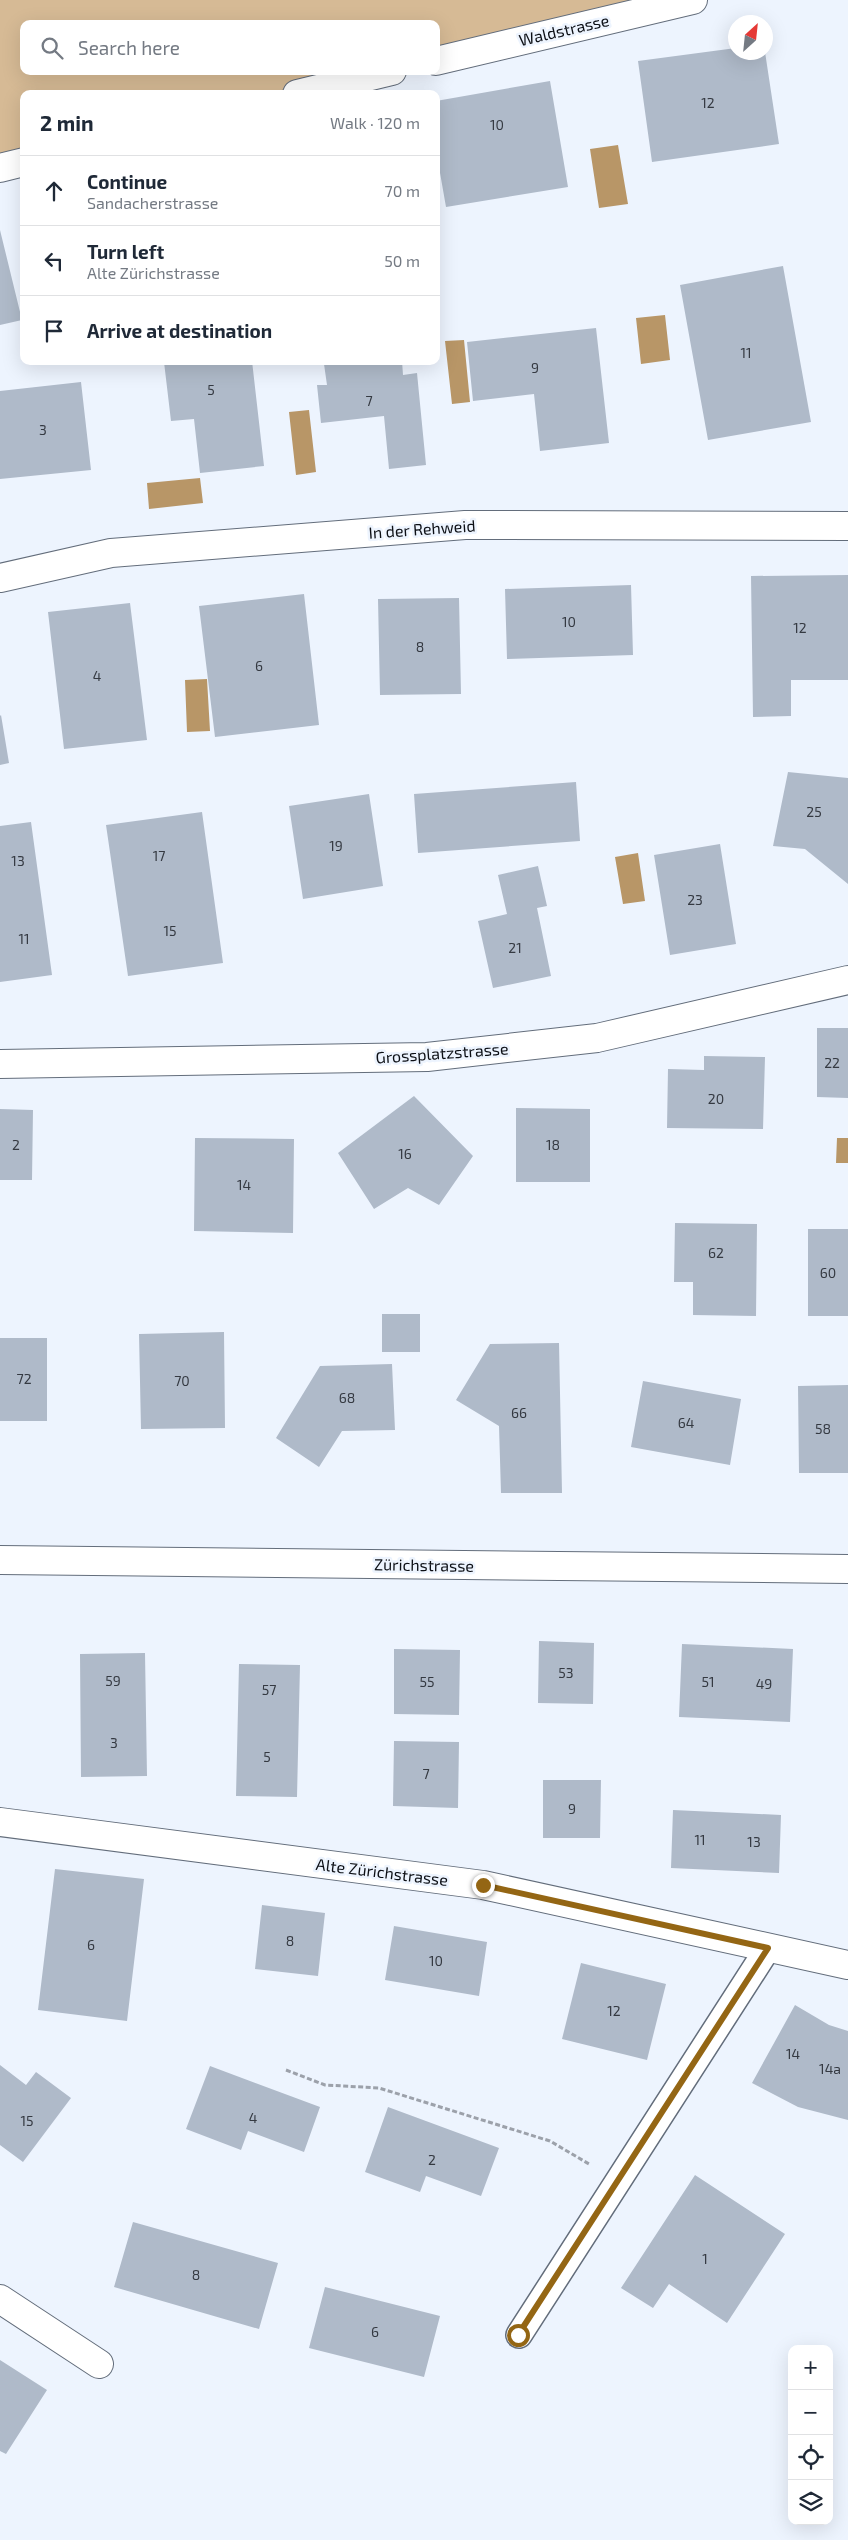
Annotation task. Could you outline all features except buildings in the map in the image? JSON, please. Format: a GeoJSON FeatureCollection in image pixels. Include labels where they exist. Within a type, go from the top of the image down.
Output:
{"type":"FeatureCollection","features":[{"type":"Feature","properties":{"kind":"street","name":"Waldstrasse"},"geometry":{"type":"LineString","coordinates":[[440,60],[692,0]]}},
{"type":"Feature","properties":{"kind":"street"},"geometry":{"type":"LineString","coordinates":[[314,90],[375,75]]}},
{"type":"Feature","properties":{"kind":"street"},"geometry":{"type":"LineString","coordinates":[[0,168],[20,163]]}},
{"type":"Feature","properties":{"kind":"street","name":"In der Rehweid"},"geometry":{"type":"LineString","coordinates":[[0,578],[111,553],[464,525],[848,526]]}},
{"type":"Feature","properties":{"kind":"street","name":"Grossplatzstrasse"},"geometry":{"type":"LineString","coordinates":[[0,1064],[427,1057],[597,1038],[848,980]]}},
{"type":"Feature","properties":{"kind":"street","name":"Zürichstrasse"},"geometry":{"type":"LineString","coordinates":[[0,1560],[848,1569]]}},
{"type":"Feature","properties":{"kind":"street","name":"Alte Zürichstrasse"},"geometry":{"type":"LineString","coordinates":[[0,1822],[483,1885],[848,1966]]}},
{"type":"Feature","properties":{"kind":"street"},"geometry":{"type":"LineString","coordinates":[[0,2299],[99,2364]]}},
{"type":"Feature","properties":{"kind":"lane"},"geometry":{"type":"LineString","coordinates":[[518,2335],[768,1948]]}},
{"type":"Feature","properties":{"kind":"path"},"geometry":{"type":"LineString","coordinates":[[286,2070],[325,2085],[379,2088],[550,2141],[618,2180]]}},
{"type":"Feature","properties":{"kind":"shaded area"},"geometry":{"type":"Polygon","coordinates":[[[0,0],[693,0],[440,60],[440,20],[20,20],[20,75],[375,75],[314,90],[20,90],[20,163],[0,168],[0,0]]]}},
{"type":"Feature","properties":{"kind":"shaded area"},"geometry":{"type":"Polygon","coordinates":[[[618,145],[628,204],[599,208],[590,149],[618,145]]]}},
{"type":"Feature","properties":{"kind":"shaded area"},"geometry":{"type":"Polygon","coordinates":[[[665,315],[670,360],[641,364],[636,318],[665,315]]]}},
{"type":"Feature","properties":{"kind":"shaded area"},"geometry":{"type":"Polygon","coordinates":[[[464,340],[470,402],[452,404],[445,341],[464,340]]]}},
{"type":"Feature","properties":{"kind":"shaded area"},"geometry":{"type":"Polygon","coordinates":[[[309,410],[316,472],[296,475],[289,412],[309,410]]]}},
{"type":"Feature","properties":{"kind":"shaded area"},"geometry":{"type":"Polygon","coordinates":[[[200,478],[203,503],[149,509],[147,483],[200,478]]]}},
{"type":"Feature","properties":{"kind":"shaded area"},"geometry":{"type":"Polygon","coordinates":[[[207,679],[210,731],[187,732],[185,680],[207,679]]]}},
{"type":"Feature","properties":{"kind":"shaded area"},"geometry":{"type":"Polygon","coordinates":[[[638,853],[645,901],[623,904],[615,857],[638,853]]]}},
{"type":"Feature","properties":{"kind":"shaded area"},"geometry":{"type":"Polygon","coordinates":[[[837,1138],[848,1138],[848,1163],[836,1163],[837,1138]]]}},
{"type":"Feature","properties":{"kind":"route"},"geometry":{"type":"LineString","coordinates":[[483,1885],[768,1948],[518,2335]]}}]}
